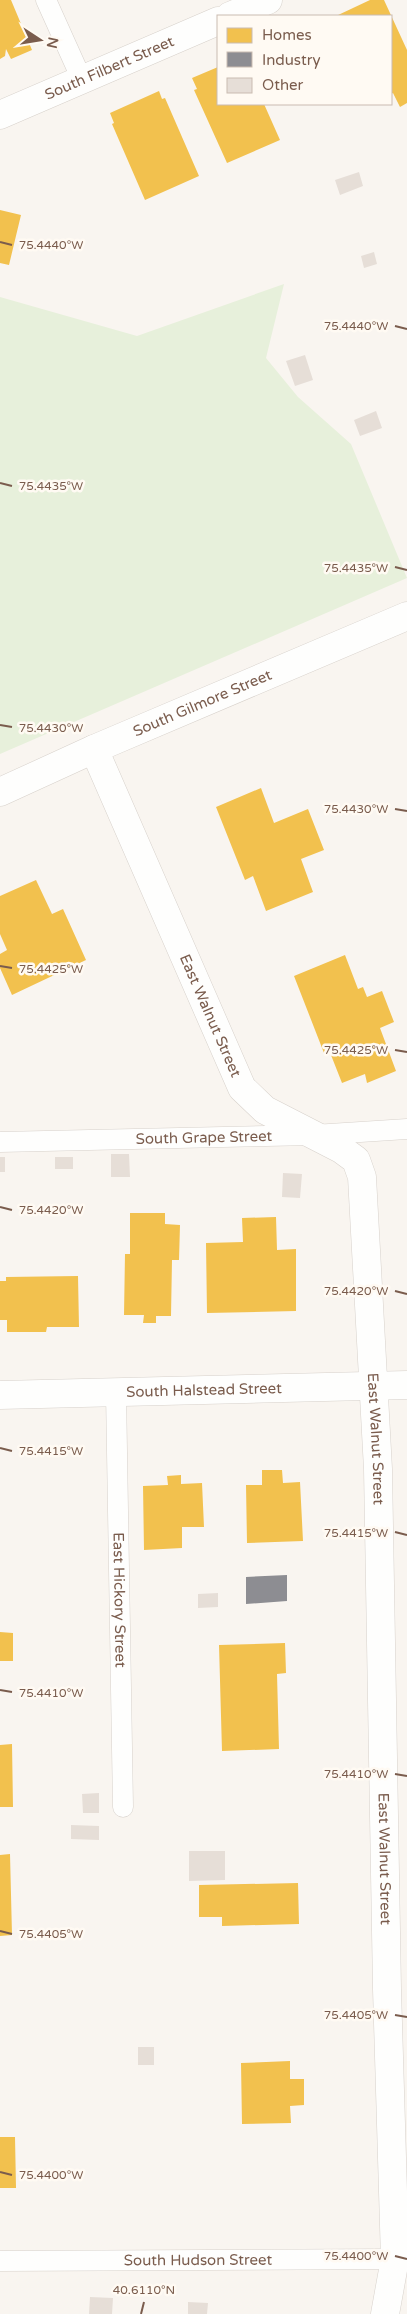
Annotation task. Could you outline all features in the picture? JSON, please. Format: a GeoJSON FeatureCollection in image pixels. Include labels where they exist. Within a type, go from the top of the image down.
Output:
{"type":"FeatureCollection","features":[{"type":"Feature","properties":{"kind":"street"},"geometry":{"type":"LineString","coordinates":[[232,15],[265,1]]}},
{"type":"Feature","properties":{"kind":"street","name":"South Filbert Street"},"geometry":{"type":"LineString","coordinates":[[0,115],[217,21]]}},
{"type":"Feature","properties":{"kind":"street","name":"South Gilmore Street"},"geometry":{"type":"LineString","coordinates":[[0,792],[94,749],[407,616]]}},
{"type":"Feature","properties":{"kind":"street","name":"East Walnut Street"},"geometry":{"type":"LineString","coordinates":[[94,749],[242,1088],[264,1110],[341,1149],[356,1160],[362,1177],[375,1386],[387,1989],[395,2259],[385,2314]]}},
{"type":"Feature","properties":{"kind":"street","name":"South Halstead Street"},"geometry":{"type":"LineString","coordinates":[[0,1395],[407,1385]]}},
{"type":"Feature","properties":{"kind":"lane"},"geometry":{"type":"LineString","coordinates":[[46,0],[82,80]]}},
{"type":"Feature","properties":{"kind":"lane","name":"South Grape Street"},"geometry":{"type":"LineString","coordinates":[[0,1142],[314,1135],[407,1129]]}},
{"type":"Feature","properties":{"kind":"lane","name":"East Hickory Street"},"geometry":{"type":"LineString","coordinates":[[116,1392],[123,1807]]}},
{"type":"Feature","properties":{"kind":"lane","name":"South Hudson Street"},"geometry":{"type":"LineString","coordinates":[[0,2261],[395,2259]]}},
{"type":"Feature","properties":{"kind":"green space"},"geometry":{"type":"Polygon","coordinates":[[[284,284],[266,358],[298,397],[351,444],[407,578],[0,754],[0,297],[137,336],[284,284]]]}},
{"type":"Feature","properties":{"kind":"building: Homes"},"geometry":{"type":"Polygon","coordinates":[[[0,0],[11,0],[32,50],[11,59],[6,49],[5,56],[0,59],[0,0]]]}},
{"type":"Feature","properties":{"kind":"building: Homes"},"geometry":{"type":"Polygon","coordinates":[[[370,0],[384,0],[391,15],[338,15],[370,0]]]}},
{"type":"Feature","properties":{"kind":"building: Homes"},"geometry":{"type":"Polygon","coordinates":[[[392,17],[407,50],[407,103],[400,107],[393,93],[392,17]]]}},
{"type":"Feature","properties":{"kind":"building: Homes"},"geometry":{"type":"Polygon","coordinates":[[[217,67],[217,105],[264,105],[280,140],[227,163],[194,90],[197,89],[192,78],[217,67]]]}},
{"type":"Feature","properties":{"kind":"building: Homes"},"geometry":{"type":"Polygon","coordinates":[[[159,91],[162,99],[165,98],[199,176],[145,200],[112,124],[114,123],[110,113],[159,91]]]}},
{"type":"Feature","properties":{"kind":"building: Homes"},"geometry":{"type":"Polygon","coordinates":[[[0,210],[21,215],[9,265],[0,263],[0,210]]]}},
{"type":"Feature","properties":{"kind":"building: Homes"},"geometry":{"type":"Polygon","coordinates":[[[261,788],[274,823],[308,809],[324,850],[301,859],[313,892],[266,911],[253,876],[245,880],[216,807],[261,788]]]}},
{"type":"Feature","properties":{"kind":"building: Homes"},"geometry":{"type":"Polygon","coordinates":[[[36,880],[52,914],[63,909],[86,960],[12,995],[0,968],[0,954],[7,950],[0,934],[0,896],[36,880]]]}},
{"type":"Feature","properties":{"kind":"building: Homes"},"geometry":{"type":"Polygon","coordinates":[[[345,955],[358,989],[363,987],[367,997],[382,991],[394,1022],[380,1028],[396,1071],[367,1083],[365,1074],[342,1083],[329,1050],[324,1053],[294,976],[345,955]]]}},
{"type":"Feature","properties":{"kind":"building: Homes"},"geometry":{"type":"Polygon","coordinates":[[[130,1213],[165,1213],[165,1224],[180,1225],[179,1260],[172,1260],[171,1316],[156,1316],[156,1323],[143,1323],[144,1315],[124,1315],[125,1254],[130,1254],[130,1213]]]}},
{"type":"Feature","properties":{"kind":"building: Homes"},"geometry":{"type":"Polygon","coordinates":[[[276,1217],[277,1250],[296,1249],[296,1311],[207,1313],[206,1243],[243,1242],[242,1218],[276,1217]]]}},
{"type":"Feature","properties":{"kind":"building: Homes"},"geometry":{"type":"Polygon","coordinates":[[[78,1276],[79,1327],[47,1327],[46,1332],[7,1332],[7,1320],[0,1320],[0,1281],[6,1281],[6,1277],[78,1276]]]}},
{"type":"Feature","properties":{"kind":"building: Homes"},"geometry":{"type":"Polygon","coordinates":[[[262,1470],[282,1470],[283,1483],[300,1482],[303,1541],[247,1543],[246,1485],[262,1485],[262,1470]]]}},
{"type":"Feature","properties":{"kind":"building: Homes"},"geometry":{"type":"Polygon","coordinates":[[[181,1475],[181,1484],[202,1483],[204,1527],[182,1527],[182,1548],[144,1550],[143,1486],[168,1485],[167,1476],[181,1475]]]}},
{"type":"Feature","properties":{"kind":"building: Homes"},"geometry":{"type":"Polygon","coordinates":[[[0,1632],[13,1633],[13,1661],[0,1661],[0,1632]]]}},
{"type":"Feature","properties":{"kind":"building: Homes"},"geometry":{"type":"Polygon","coordinates":[[[285,1643],[286,1673],[277,1674],[279,1749],[222,1751],[219,1645],[285,1643]]]}},
{"type":"Feature","properties":{"kind":"building: Homes"},"geometry":{"type":"Polygon","coordinates":[[[12,1744],[13,1807],[0,1807],[0,1745],[12,1744]]]}},
{"type":"Feature","properties":{"kind":"building: Homes"},"geometry":{"type":"Polygon","coordinates":[[[10,1854],[12,1935],[0,1936],[0,1855],[10,1854]]]}},
{"type":"Feature","properties":{"kind":"building: Homes"},"geometry":{"type":"Polygon","coordinates":[[[298,1883],[299,1924],[222,1926],[222,1917],[199,1917],[199,1885],[298,1883]]]}},
{"type":"Feature","properties":{"kind":"building: Homes"},"geometry":{"type":"Polygon","coordinates":[[[290,2061],[290,2079],[304,2079],[304,2105],[290,2106],[291,2123],[242,2124],[241,2063],[290,2061]]]}},
{"type":"Feature","properties":{"kind":"building: Homes"},"geometry":{"type":"Polygon","coordinates":[[[0,2137],[15,2137],[16,2188],[0,2188],[0,2137]]]}},
{"type":"Feature","properties":{"kind":"building: Industry"},"geometry":{"type":"Polygon","coordinates":[[[287,1575],[287,1601],[246,1604],[246,1577],[287,1575]]]}},
{"type":"Feature","properties":{"kind":"building: Other"},"geometry":{"type":"Polygon","coordinates":[[[359,172],[363,186],[340,195],[335,180],[359,172]]]}},
{"type":"Feature","properties":{"kind":"building: Other"},"geometry":{"type":"Polygon","coordinates":[[[374,252],[377,264],[364,268],[361,256],[374,252]]]}},
{"type":"Feature","properties":{"kind":"building: Other"},"geometry":{"type":"Polygon","coordinates":[[[305,355],[313,380],[295,386],[286,361],[305,355]]]}},
{"type":"Feature","properties":{"kind":"building: Other"},"geometry":{"type":"Polygon","coordinates":[[[376,411],[382,428],[360,436],[354,420],[376,411]]]}},
{"type":"Feature","properties":{"kind":"building: Other"},"geometry":{"type":"Polygon","coordinates":[[[111,1154],[129,1154],[130,1177],[111,1177],[111,1154]]]}},
{"type":"Feature","properties":{"kind":"building: Other"},"geometry":{"type":"Polygon","coordinates":[[[0,1157],[5,1157],[5,1172],[0,1172],[0,1157]]]}},
{"type":"Feature","properties":{"kind":"building: Other"},"geometry":{"type":"Polygon","coordinates":[[[55,1157],[73,1157],[73,1169],[55,1169],[55,1157]]]}},
{"type":"Feature","properties":{"kind":"building: Other"},"geometry":{"type":"Polygon","coordinates":[[[283,1173],[302,1174],[300,1198],[282,1197],[283,1173]]]}},
{"type":"Feature","properties":{"kind":"building: Other"},"geometry":{"type":"Polygon","coordinates":[[[218,1593],[218,1607],[198,1608],[198,1594],[218,1593]]]}},
{"type":"Feature","properties":{"kind":"building: Other"},"geometry":{"type":"Polygon","coordinates":[[[99,1793],[99,1813],[83,1813],[82,1794],[99,1793]]]}},
{"type":"Feature","properties":{"kind":"building: Other"},"geometry":{"type":"Polygon","coordinates":[[[71,1825],[99,1826],[99,1840],[71,1839],[71,1825]]]}},
{"type":"Feature","properties":{"kind":"building: Other"},"geometry":{"type":"Polygon","coordinates":[[[189,1851],[225,1851],[225,1880],[189,1881],[189,1851]]]}},
{"type":"Feature","properties":{"kind":"building: Other"},"geometry":{"type":"Polygon","coordinates":[[[138,2047],[154,2047],[154,2065],[138,2065],[138,2047]]]}},
{"type":"Feature","properties":{"kind":"building: Other"},"geometry":{"type":"Polygon","coordinates":[[[90,2297],[113,2298],[112,2314],[89,2314],[90,2297]]]}},
{"type":"Feature","properties":{"kind":"building: Other"},"geometry":{"type":"Polygon","coordinates":[[[188,2302],[208,2303],[207,2314],[188,2314],[188,2302]]]}}]}
